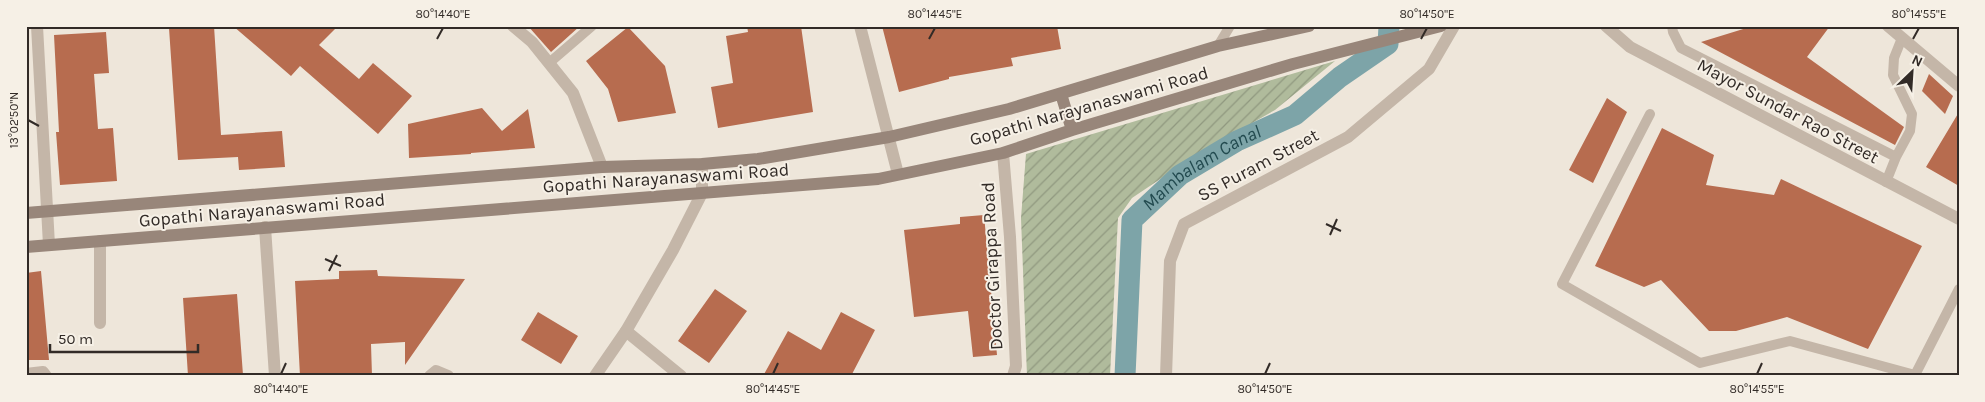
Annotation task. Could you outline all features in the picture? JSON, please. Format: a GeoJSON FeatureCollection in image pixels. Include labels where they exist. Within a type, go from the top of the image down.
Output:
{"type":"FeatureCollection","features":[{"type":"Feature","properties":{"kind":"main road","name":"Gopathi Narayanaswami Road"},"geometry":{"type":"LineString","coordinates":[[26,213],[602,167],[702,164],[758,159],[889,138],[1009,109],[1218,46],[1309,26]]}},
{"type":"Feature","properties":{"kind":"main road","name":"Gopathi Narayanaswami Road"},"geometry":{"type":"LineString","coordinates":[[26,247],[631,197],[851,181],[898,174],[1003,153],[1072,130],[1293,64],[1441,26]]}},
{"type":"Feature","properties":{"kind":"main road"},"geometry":{"type":"LineString","coordinates":[[1061,94],[1072,130]]}},
{"type":"Feature","properties":{"kind":"street"},"geometry":{"type":"LineString","coordinates":[[37,26],[49,245]]}},
{"type":"Feature","properties":{"kind":"street"},"geometry":{"type":"LineString","coordinates":[[514,26],[532,42],[574,93],[602,167]]}},
{"type":"Feature","properties":{"kind":"street"},"geometry":{"type":"LineString","coordinates":[[860,26],[898,174]]}},
{"type":"Feature","properties":{"kind":"street","name":"SS Puram Street"},"geometry":{"type":"LineString","coordinates":[[1166,376],[1170,261],[1184,224],[1348,137],[1429,69],[1454,26]]}},
{"type":"Feature","properties":{"kind":"street","name":"Mayor Sundar Rao Street"},"geometry":{"type":"LineString","coordinates":[[1606,26],[1630,47],[1959,219]]}},
{"type":"Feature","properties":{"kind":"street"},"geometry":{"type":"LineString","coordinates":[[1888,26],[1959,86]]}},
{"type":"Feature","properties":{"kind":"street","name":"Doctor Girappa Road"},"geometry":{"type":"LineString","coordinates":[[1003,153],[1016,366],[1013,376]]}},
{"type":"Feature","properties":{"kind":"street"},"geometry":{"type":"LineString","coordinates":[[595,376],[626,331],[673,250],[702,193],[702,164]]}},
{"type":"Feature","properties":{"kind":"street"},"geometry":{"type":"LineString","coordinates":[[265,227],[276,376]]}},
{"type":"Feature","properties":{"kind":"street"},"geometry":{"type":"LineString","coordinates":[[100,241],[100,323]]}},
{"type":"Feature","properties":{"kind":"street"},"geometry":{"type":"LineString","coordinates":[[626,331],[681,376]]}},
{"type":"Feature","properties":{"kind":"street"},"geometry":{"type":"LineString","coordinates":[[430,376],[436,371],[448,376]]}},
{"type":"Feature","properties":{"kind":"street"},"geometry":{"type":"LineString","coordinates":[[26,374],[44,372],[46,376]]}},
{"type":"Feature","properties":{"kind":"lane"},"geometry":{"type":"LineString","coordinates":[[549,63],[592,26]]}},
{"type":"Feature","properties":{"kind":"lane"},"geometry":{"type":"LineString","coordinates":[[1218,46],[1230,26]]}},
{"type":"Feature","properties":{"kind":"lane"},"geometry":{"type":"LineString","coordinates":[[1672,26],[1681,48],[1896,157]]}},
{"type":"Feature","properties":{"kind":"lane"},"geometry":{"type":"LineString","coordinates":[[1886,182],[1896,157],[1910,132],[1912,114],[1893,75],[1894,58],[1902,38]]}},
{"type":"Feature","properties":{"kind":"lane"},"geometry":{"type":"LineString","coordinates":[[1650,114],[1562,284],[1700,364],[1790,341],[1916,375],[1959,289]]}},
{"type":"Feature","properties":{"kind":"green space"},"geometry":{"type":"Polygon","coordinates":[[[1335,61],[1275,110],[1196,155],[1132,198],[1118,218],[1110,376],[1027,376],[1021,218],[1026,154],[1335,61]]]}},
{"type":"Feature","properties":{"kind":"building"},"geometry":{"type":"Polygon","coordinates":[[[214,26],[221,135],[282,131],[285,167],[239,170],[238,157],[178,160],[169,28],[214,26]]]}},
{"type":"Feature","properties":{"kind":"building"},"geometry":{"type":"Polygon","coordinates":[[[233,26],[338,26],[319,45],[359,79],[373,63],[412,96],[378,134],[300,66],[291,76],[233,26]]]}},
{"type":"Feature","properties":{"kind":"building"},"geometry":{"type":"Polygon","coordinates":[[[528,26],[580,26],[551,52],[528,26]]]}},
{"type":"Feature","properties":{"kind":"building"},"geometry":{"type":"Polygon","coordinates":[[[747,26],[801,26],[813,112],[718,128],[711,87],[733,83],[726,36],[748,32],[747,26]]]}},
{"type":"Feature","properties":{"kind":"building"},"geometry":{"type":"Polygon","coordinates":[[[882,26],[1057,26],[1061,49],[1011,58],[1013,66],[949,77],[949,79],[899,92],[882,26]]]}},
{"type":"Feature","properties":{"kind":"building"},"geometry":{"type":"Polygon","coordinates":[[[1753,26],[1830,26],[1807,57],[1904,127],[1895,145],[1701,42],[1753,26]]]}},
{"type":"Feature","properties":{"kind":"building"},"geometry":{"type":"Polygon","coordinates":[[[628,27],[665,66],[676,113],[618,122],[608,89],[586,61],[628,27]]]}},
{"type":"Feature","properties":{"kind":"building"},"geometry":{"type":"Polygon","coordinates":[[[106,32],[109,73],[94,74],[98,129],[113,128],[117,181],[60,185],[56,132],[59,132],[54,35],[106,32]]]}},
{"type":"Feature","properties":{"kind":"building"},"geometry":{"type":"Polygon","coordinates":[[[1929,74],[1953,96],[1945,114],[1922,91],[1929,74]]]}},
{"type":"Feature","properties":{"kind":"building"},"geometry":{"type":"Polygon","coordinates":[[[1607,98],[1627,112],[1593,183],[1569,170],[1607,98]]]}},
{"type":"Feature","properties":{"kind":"building"},"geometry":{"type":"Polygon","coordinates":[[[482,108],[502,131],[528,109],[535,148],[409,158],[408,124],[482,108]]]}},
{"type":"Feature","properties":{"kind":"building"},"geometry":{"type":"Polygon","coordinates":[[[1959,112],[1959,186],[1926,167],[1959,112]]]}},
{"type":"Feature","properties":{"kind":"building"},"geometry":{"type":"Polygon","coordinates":[[[1662,128],[1714,155],[1706,185],[1774,195],[1781,179],[1922,246],[1868,349],[1787,317],[1736,331],[1709,331],[1661,280],[1644,287],[1595,266],[1662,128]]]}},
{"type":"Feature","properties":{"kind":"building"},"geometry":{"type":"Polygon","coordinates":[[[984,215],[997,355],[973,357],[968,311],[914,317],[904,230],[960,224],[960,217],[984,215]]]}},
{"type":"Feature","properties":{"kind":"building"},"geometry":{"type":"Polygon","coordinates":[[[377,270],[378,276],[465,279],[405,365],[405,342],[371,344],[372,376],[300,376],[295,281],[339,279],[339,271],[377,270]]]}},
{"type":"Feature","properties":{"kind":"building"},"geometry":{"type":"Polygon","coordinates":[[[41,271],[49,360],[26,360],[26,273],[41,271]]]}},
{"type":"Feature","properties":{"kind":"building"},"geometry":{"type":"Polygon","coordinates":[[[715,289],[747,311],[709,363],[678,341],[715,289]]]}},
{"type":"Feature","properties":{"kind":"building"},"geometry":{"type":"Polygon","coordinates":[[[237,294],[243,375],[188,376],[183,298],[237,294]]]}},
{"type":"Feature","properties":{"kind":"building"},"geometry":{"type":"Polygon","coordinates":[[[538,312],[578,336],[561,364],[521,340],[538,312]]]}},
{"type":"Feature","properties":{"kind":"building"},"geometry":{"type":"Polygon","coordinates":[[[841,312],[875,330],[851,376],[763,376],[788,331],[821,350],[841,312]]]}},
{"type":"Feature","properties":{"kind":"waterway","name":"Mambalam Canal"},"geometry":{"type":"LineString","coordinates":[[1125,376],[1132,220],[1180,175],[1237,141],[1295,115],[1340,77],[1388,44],[1389,26]]}}]}
